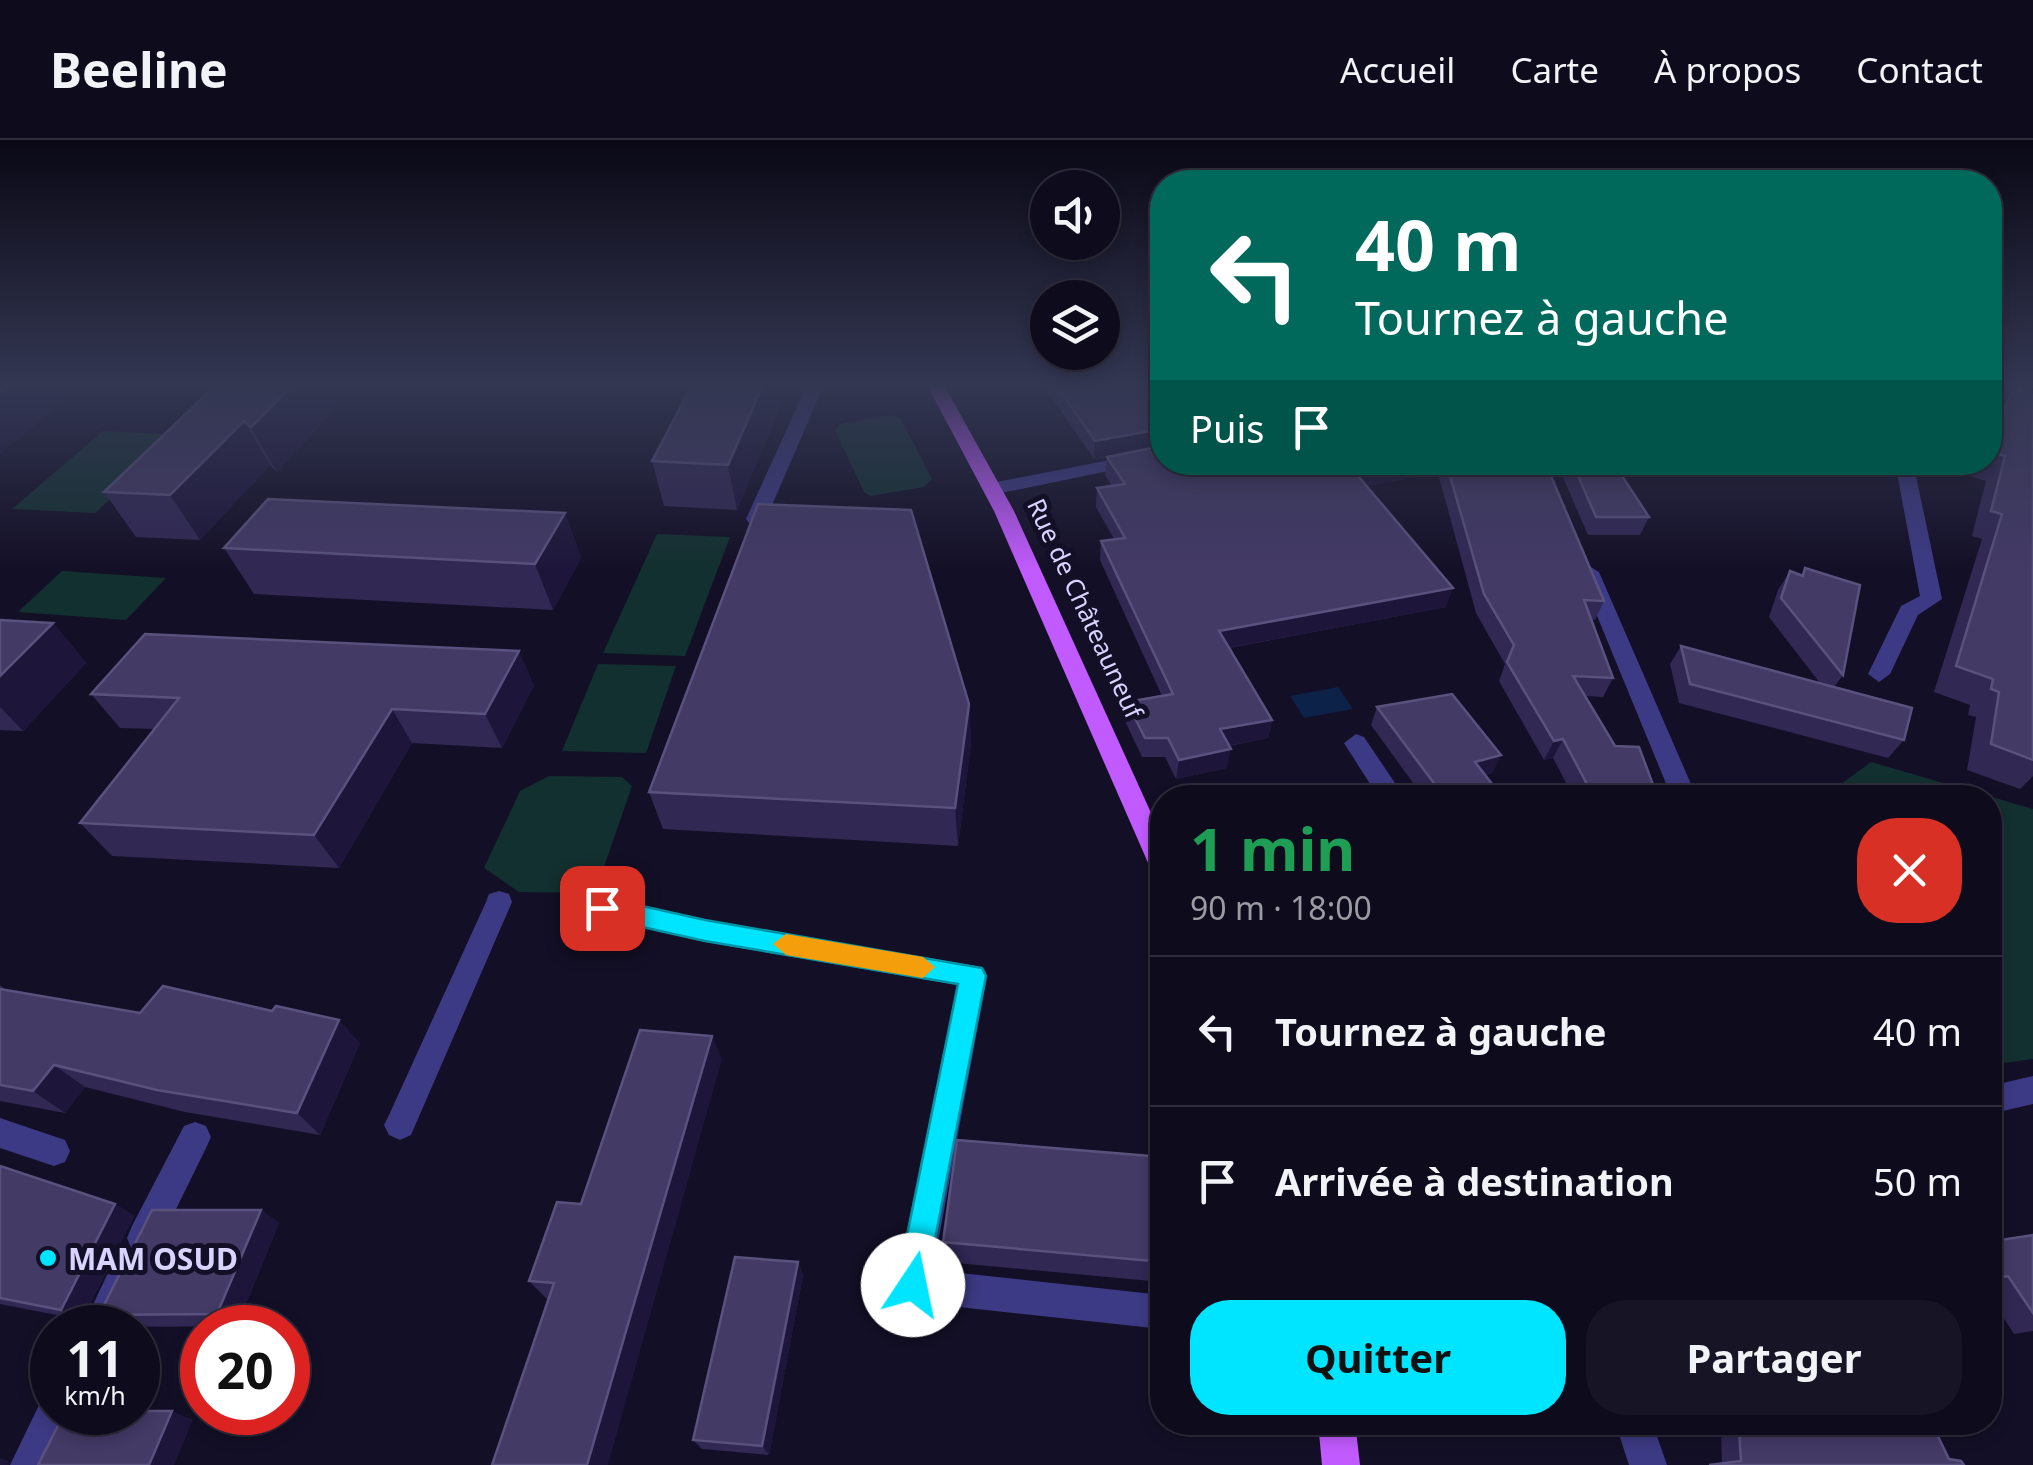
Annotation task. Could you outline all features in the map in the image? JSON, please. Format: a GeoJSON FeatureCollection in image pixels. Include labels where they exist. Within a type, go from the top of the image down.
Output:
{"type":"FeatureCollection","features":[{"type":"Feature","properties":{"kind":"main road","name":"Rue de Châteauneuf"},"geometry":{"type":"LineString","coordinates":[[968,447],[1150,839]]}},
{"type":"Feature","properties":{"kind":"main road"},"geometry":{"type":"LineString","coordinates":[[1338,1435],[1341,1465]]}},
{"type":"Feature","properties":{"kind":"street"},"geometry":{"type":"LineString","coordinates":[[756,519],[788,447]]}},
{"type":"Feature","properties":{"kind":"street"},"geometry":{"type":"LineString","coordinates":[[991,489],[1150,457]]}},
{"type":"Feature","properties":{"kind":"street"},"geometry":{"type":"LineString","coordinates":[[1878,674],[1908,612],[1932,599],[1907,475]]}},
{"type":"Feature","properties":{"kind":"street"},"geometry":{"type":"LineString","coordinates":[[1579,548],[1679,785]]}},
{"type":"Feature","properties":{"kind":"street"},"geometry":{"type":"LineString","coordinates":[[1356,743],[1384,785]]}},
{"type":"Feature","properties":{"kind":"street"},"geometry":{"type":"LineString","coordinates":[[400,1125],[498,902]]}},
{"type":"Feature","properties":{"kind":"street"},"geometry":{"type":"LineString","coordinates":[[602,908],[705,931],[973,976],[913,1285],[1150,1311]]}},
{"type":"Feature","properties":{"kind":"street"},"geometry":{"type":"LineString","coordinates":[[2002,1097],[2033,1090]]}},
{"type":"Feature","properties":{"kind":"street"},"geometry":{"type":"LineString","coordinates":[[0,1133],[54,1150]]}},
{"type":"Feature","properties":{"kind":"street"},"geometry":{"type":"LineString","coordinates":[[110,1305],[195,1137]]}},
{"type":"Feature","properties":{"kind":"street"},"geometry":{"type":"LineString","coordinates":[[29,1465],[44,1435]]}},
{"type":"Feature","properties":{"kind":"street"},"geometry":{"type":"LineString","coordinates":[[1637,1435],[1648,1465]]}},
{"type":"Feature","properties":{"kind":"green space"},"geometry":{"type":"Polygon","coordinates":[[[85,447],[167,447],[95,513],[12,509],[85,447]]]}},
{"type":"Feature","properties":{"kind":"green space"},"geometry":{"type":"Polygon","coordinates":[[[843,447],[915,447],[932,479],[924,487],[870,496],[864,492],[843,447]]]}},
{"type":"Feature","properties":{"kind":"green space"},"geometry":{"type":"Polygon","coordinates":[[[657,534],[730,537],[685,656],[603,653],[657,534]]]}},
{"type":"Feature","properties":{"kind":"green space"},"geometry":{"type":"Polygon","coordinates":[[[62,571],[166,578],[126,620],[18,612],[62,571]]]}},
{"type":"Feature","properties":{"kind":"green space"},"geometry":{"type":"Polygon","coordinates":[[[598,664],[676,666],[646,753],[562,751],[598,664]]]}},
{"type":"Feature","properties":{"kind":"green space"},"geometry":{"type":"Polygon","coordinates":[[[1871,762],[1950,785],[1840,785],[1871,762]]]}},
{"type":"Feature","properties":{"kind":"green space"},"geometry":{"type":"Polygon","coordinates":[[[549,776],[622,777],[632,786],[595,893],[519,892],[484,868],[520,791],[549,776]]]}},
{"type":"Feature","properties":{"kind":"green space"},"geometry":{"type":"Polygon","coordinates":[[[2002,800],[2033,809],[2033,1059],[2002,1063],[2002,800]]]}},
{"type":"Feature","properties":{"kind":"water"},"geometry":{"type":"Polygon","coordinates":[[[1338,687],[1353,709],[1304,718],[1290,696],[1338,687]]]}},
{"type":"Feature","properties":{"kind":"building"},"geometry":{"type":"Polygon","coordinates":[[[151,447],[218,447],[170,495],[104,492],[151,447]]]}},
{"type":"Feature","properties":{"kind":"building"},"geometry":{"type":"Polygon","coordinates":[[[659,447],[736,447],[728,465],[652,461],[659,447]]]}},
{"type":"Feature","properties":{"kind":"building"},"geometry":{"type":"Polygon","coordinates":[[[2002,447],[2033,447],[2033,760],[1991,744],[1999,692],[1991,689],[1993,679],[1956,666],[2002,514],[1991,511],[2005,456],[2002,447]]]}},
{"type":"Feature","properties":{"kind":"building"},"geometry":{"type":"Polygon","coordinates":[[[1150,448],[1150,475],[1357,475],[1453,588],[1219,631],[1272,720],[1220,729],[1231,749],[1179,760],[1168,738],[1145,738],[1127,702],[1173,694],[1101,541],[1125,538],[1097,488],[1125,484],[1107,457],[1150,448]]]}},
{"type":"Feature","properties":{"kind":"building"},"geometry":{"type":"Polygon","coordinates":[[[1450,475],[1551,475],[1604,601],[1584,600],[1613,678],[1573,676],[1615,746],[1639,747],[1653,785],[1587,785],[1563,739],[1554,741],[1507,662],[1514,645],[1484,594],[1450,475]]]}},
{"type":"Feature","properties":{"kind":"building"},"geometry":{"type":"Polygon","coordinates":[[[1578,475],[1622,475],[1649,517],[1596,517],[1578,475]]]}},
{"type":"Feature","properties":{"kind":"building"},"geometry":{"type":"Polygon","coordinates":[[[268,499],[565,513],[535,564],[224,548],[268,499]]]}},
{"type":"Feature","properties":{"kind":"building"},"geometry":{"type":"Polygon","coordinates":[[[758,504],[911,510],[969,704],[955,808],[649,792],[758,504]]]}},
{"type":"Feature","properties":{"kind":"building"},"geometry":{"type":"Polygon","coordinates":[[[1805,568],[1860,585],[1843,675],[1781,598],[1790,571],[1803,576],[1805,568]]]}},
{"type":"Feature","properties":{"kind":"building"},"geometry":{"type":"Polygon","coordinates":[[[0,620],[53,623],[0,676],[0,620]]]}},
{"type":"Feature","properties":{"kind":"building"},"geometry":{"type":"Polygon","coordinates":[[[145,634],[519,651],[485,714],[392,709],[314,835],[80,823],[179,698],[91,694],[145,634]]]}},
{"type":"Feature","properties":{"kind":"building"},"geometry":{"type":"Polygon","coordinates":[[[1681,646],[1912,708],[1904,740],[1690,684],[1681,646]]]}},
{"type":"Feature","properties":{"kind":"building"},"geometry":{"type":"Polygon","coordinates":[[[1452,694],[1501,755],[1475,762],[1493,785],[1435,785],[1377,707],[1452,694]]]}},
{"type":"Feature","properties":{"kind":"building"},"geometry":{"type":"Polygon","coordinates":[[[163,986],[272,1011],[276,1006],[339,1020],[297,1113],[157,1090],[54,1065],[33,1091],[0,1085],[0,989],[140,1013],[163,986]]]}},
{"type":"Feature","properties":{"kind":"building"},"geometry":{"type":"Polygon","coordinates":[[[640,1030],[712,1036],[587,1465],[492,1465],[554,1283],[529,1281],[557,1202],[581,1204],[640,1030]]]}},
{"type":"Feature","properties":{"kind":"building"},"geometry":{"type":"Polygon","coordinates":[[[957,1140],[1150,1156],[1150,1261],[943,1242],[957,1140]]]}},
{"type":"Feature","properties":{"kind":"building"},"geometry":{"type":"Polygon","coordinates":[[[0,1166],[115,1204],[64,1305],[36,1305],[0,1298],[0,1166]]]}},
{"type":"Feature","properties":{"kind":"building"},"geometry":{"type":"Polygon","coordinates":[[[152,1210],[261,1210],[221,1305],[180,1305],[180,1314],[160,1314],[160,1305],[104,1305],[152,1210]]]}},
{"type":"Feature","properties":{"kind":"building"},"geometry":{"type":"Polygon","coordinates":[[[2033,1235],[2033,1313],[2008,1276],[2002,1277],[2002,1240],[2033,1235]]]}},
{"type":"Feature","properties":{"kind":"building"},"geometry":{"type":"Polygon","coordinates":[[[735,1257],[798,1262],[762,1446],[693,1440],[735,1257]]]}},
{"type":"Feature","properties":{"kind":"building"},"geometry":{"type":"Polygon","coordinates":[[[160,1411],[172,1411],[149,1465],[38,1465],[53,1435],[160,1435],[160,1411]]]}},
{"type":"Feature","properties":{"kind":"building"},"geometry":{"type":"Polygon","coordinates":[[[1739,1435],[1937,1435],[1949,1459],[1964,1465],[1709,1465],[1741,1461],[1739,1435]]]}},
{"type":"Feature","properties":{"kind":"slow traffic"},"geometry":{"type":"LineString","coordinates":[[786,944],[923,967]]}},
{"type":"Feature","properties":{"kind":"place","name":"MAM OSUD"},"geometry":{"type":"Point","coordinates":[48,1258]}},
{"type":"Feature","properties":{"kind":"route"},"geometry":{"type":"LineString","coordinates":[[602,908],[705,931],[973,976],[913,1285]]}}]}
